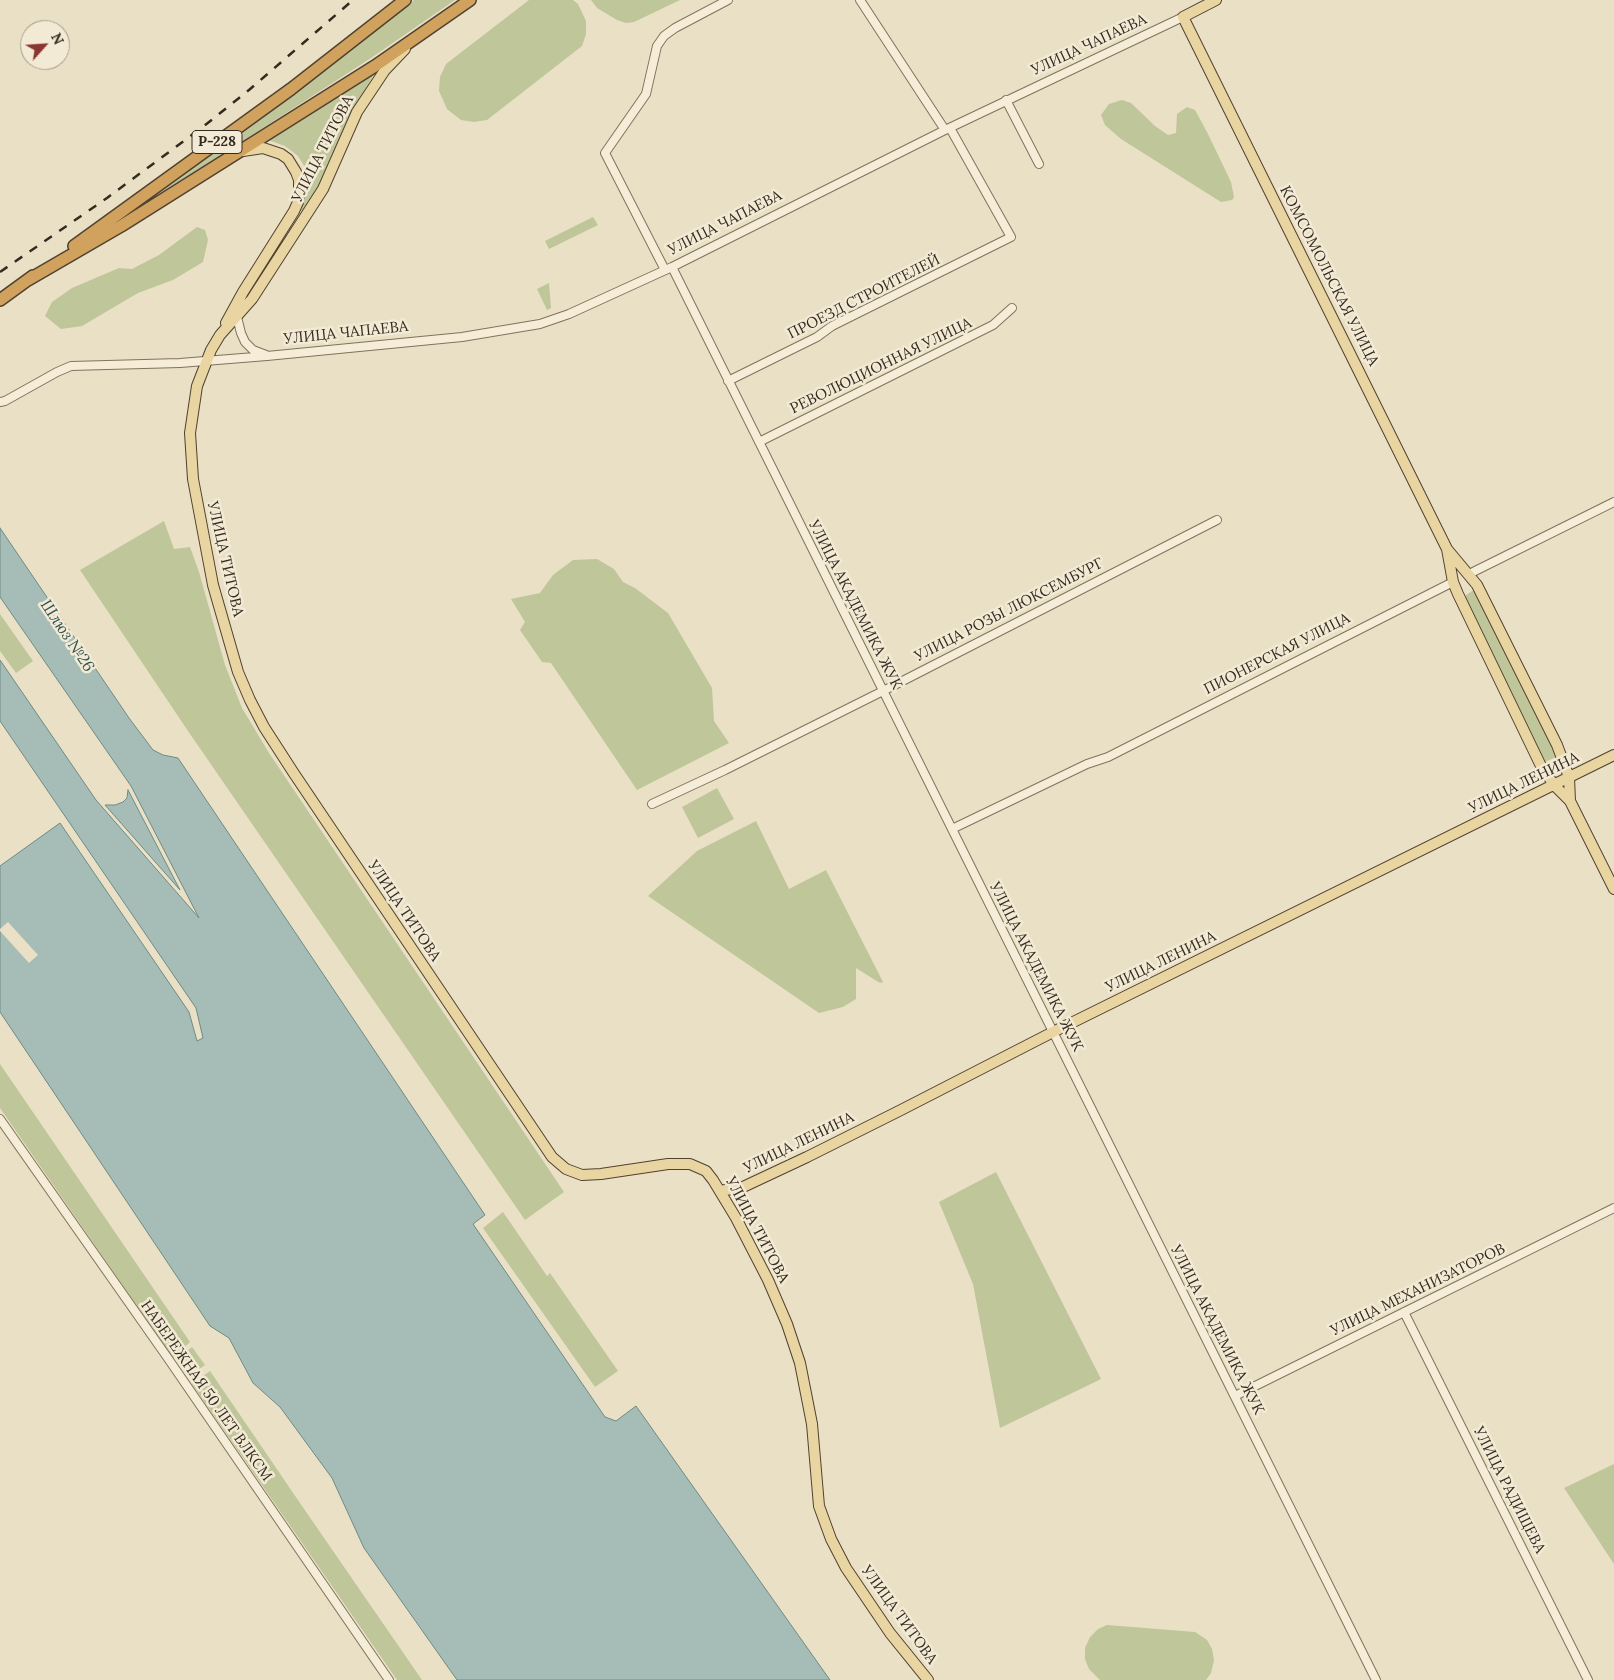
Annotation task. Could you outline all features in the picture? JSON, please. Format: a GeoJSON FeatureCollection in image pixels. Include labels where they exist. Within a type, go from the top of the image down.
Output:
{"type":"FeatureCollection","features":[{"type":"Feature","properties":{"kind":"highway","name":"Р-228"},"geometry":{"type":"LineString","coordinates":[[0,300],[291,89],[405,0]]}},
{"type":"Feature","properties":{"kind":"highway","name":"Р-228"},"geometry":{"type":"LineString","coordinates":[[28,280],[121,226],[375,66],[470,0]]}},
{"type":"Feature","properties":{"kind":"main road","name":"УЛИЦА ЧАПАЕВА"},"geometry":{"type":"LineString","coordinates":[[1183,17],[1216,0]]}},
{"type":"Feature","properties":{"kind":"main road","name":"КОМСОМОЛЬСКАЯ УЛИЦА"},"geometry":{"type":"LineString","coordinates":[[1183,17],[1447,549],[1477,585],[1557,745],[1569,778],[1570,801]]}},
{"type":"Feature","properties":{"kind":"main road","name":"УЛИЦА ТИТОВА"},"geometry":{"type":"LineString","coordinates":[[429,29],[404,50],[385,70],[372,88],[357,112],[323,189],[252,299],[220,335],[206,361],[197,386],[192,414],[190,450],[193,479],[213,584],[238,672],[264,727],[552,1157],[566,1169],[582,1175],[668,1164],[690,1164],[706,1171],[720,1191],[768,1280],[787,1324],[800,1363],[812,1424],[819,1506],[831,1539],[846,1568],[885,1625],[928,1680]]}},
{"type":"Feature","properties":{"kind":"main road"},"geometry":{"type":"LineString","coordinates":[[220,335],[243,292],[294,211],[298,202],[299,192],[299,180],[296,172],[288,159],[281,154],[263,148],[245,150],[235,154]]}},
{"type":"Feature","properties":{"kind":"main road","name":"КОМСОМОЛЬСКАЯ УЛИЦА"},"geometry":{"type":"LineString","coordinates":[[1447,549],[1453,582],[1540,764],[1554,784],[1570,801],[1614,889]]}},
{"type":"Feature","properties":{"kind":"main road","name":"ПИОНЕРСКАЯ УЛИЦА"},"geometry":{"type":"LineString","coordinates":[[1453,582],[1469,574]]}},
{"type":"Feature","properties":{"kind":"main road","name":"УЛИЦА ЛЕНИНА"},"geometry":{"type":"LineString","coordinates":[[720,1191],[731,1190],[758,1180],[1614,755]]}},
{"type":"Feature","properties":{"kind":"street","name":"УЛИЦА АКАДЕМИКА ЖУК"},"geometry":{"type":"LineString","coordinates":[[728,0],[675,28],[664,36],[657,46],[646,94],[605,153],[728,380],[1376,1680]]}},
{"type":"Feature","properties":{"kind":"street"},"geometry":{"type":"LineString","coordinates":[[860,0],[947,129]]}},
{"type":"Feature","properties":{"kind":"street","name":"УЛИЦА ЧАПАЕВА"},"geometry":{"type":"LineString","coordinates":[[237,317],[240,333],[245,342],[253,350],[267,356],[462,337],[540,324],[569,314],[668,268],[1006,100],[1183,17]]}},
{"type":"Feature","properties":{"kind":"street"},"geometry":{"type":"LineString","coordinates":[[1006,100],[1039,164]]}},
{"type":"Feature","properties":{"kind":"street","name":"ПРОЕЗД СТРОИТЕЛЕЙ"},"geometry":{"type":"LineString","coordinates":[[728,380],[817,337],[832,326],[1011,237],[947,129]]}},
{"type":"Feature","properties":{"kind":"street","name":"РЕВОЛЮЦИОННАЯ УЛИЦА"},"geometry":{"type":"LineString","coordinates":[[759,442],[993,325],[1012,308]]}},
{"type":"Feature","properties":{"kind":"street"},"geometry":{"type":"LineString","coordinates":[[0,402],[71,366],[206,361],[267,356]]}},
{"type":"Feature","properties":{"kind":"street","name":"ПИОНЕРСКАЯ УЛИЦА"},"geometry":{"type":"LineString","coordinates":[[1469,574],[1614,502]]}},
{"type":"Feature","properties":{"kind":"street","name":"УЛИЦА РОЗЫ ЛЮКСЕМБУРГ"},"geometry":{"type":"LineString","coordinates":[[652,804],[883,691],[1218,520]]}},
{"type":"Feature","properties":{"kind":"street","name":"ПИОНЕРСКАЯ УЛИЦА"},"geometry":{"type":"LineString","coordinates":[[952,829],[1087,764],[1108,757],[1453,582]]}},
{"type":"Feature","properties":{"kind":"street","name":"НАБЕРЕЖНАЯ 50 ЛЕТ ВЛКСМ"},"geometry":{"type":"LineString","coordinates":[[0,1119],[389,1680]]}},
{"type":"Feature","properties":{"kind":"street","name":"УЛИЦА МЕХАНИЗАТОРОВ"},"geometry":{"type":"LineString","coordinates":[[1235,1396],[1614,1208]]}},
{"type":"Feature","properties":{"kind":"street","name":"УЛИЦА РАДИЩЕВА"},"geometry":{"type":"LineString","coordinates":[[1404,1312],[1588,1680]]}},
{"type":"Feature","properties":{"kind":"green space"},"geometry":{"type":"Polygon","coordinates":[[[414,0],[455,0],[371,58],[123,216],[292,93],[414,0]]]}},
{"type":"Feature","properties":{"kind":"green space"},"geometry":{"type":"Polygon","coordinates":[[[529,0],[573,0],[578,4],[586,21],[586,34],[582,46],[487,120],[474,122],[461,120],[447,109],[439,91],[440,77],[446,64],[529,0]]]}},
{"type":"Feature","properties":{"kind":"green space"},"geometry":{"type":"Polygon","coordinates":[[[591,0],[680,0],[634,22],[626,23],[597,8],[591,0]]]}},
{"type":"Feature","properties":{"kind":"green space"},"geometry":{"type":"Polygon","coordinates":[[[374,74],[356,105],[319,187],[303,212],[300,210],[305,196],[306,169],[298,156],[285,146],[268,140],[374,74]]]}},
{"type":"Feature","properties":{"kind":"green space"},"geometry":{"type":"Polygon","coordinates":[[[1122,100],[1131,103],[1155,126],[1168,135],[1176,133],[1177,114],[1187,107],[1195,110],[1231,182],[1234,197],[1232,200],[1221,202],[1121,139],[1105,125],[1101,115],[1109,104],[1122,100]]]}},
{"type":"Feature","properties":{"kind":"green space"},"geometry":{"type":"Polygon","coordinates":[[[593,217],[598,225],[549,249],[545,241],[593,217]]]}},
{"type":"Feature","properties":{"kind":"green space"},"geometry":{"type":"Polygon","coordinates":[[[197,227],[205,230],[208,240],[203,262],[173,280],[138,293],[82,326],[61,329],[45,316],[52,302],[72,288],[119,268],[132,269],[159,255],[197,227]]]}},
{"type":"Feature","properties":{"kind":"green space"},"geometry":{"type":"Polygon","coordinates":[[[549,283],[551,308],[547,310],[537,289],[549,283]]]}},
{"type":"Feature","properties":{"kind":"green space"},"geometry":{"type":"Polygon","coordinates":[[[164,521],[174,549],[190,547],[199,572],[225,665],[242,708],[269,753],[564,1192],[525,1220],[188,731],[80,570],[164,521]]]}},
{"type":"Feature","properties":{"kind":"green space"},"geometry":{"type":"Polygon","coordinates":[[[597,559],[614,569],[623,582],[635,588],[668,613],[712,688],[714,721],[729,743],[637,790],[551,663],[542,662],[520,630],[525,622],[511,599],[540,593],[553,575],[573,560],[597,559]]]}},
{"type":"Feature","properties":{"kind":"green space"},"geometry":{"type":"Polygon","coordinates":[[[1474,590],[1557,754],[1556,757],[1544,761],[1465,597],[1474,590]]]}},
{"type":"Feature","properties":{"kind":"green space"},"geometry":{"type":"Polygon","coordinates":[[[0,614],[33,661],[16,673],[0,651],[0,614]]]}},
{"type":"Feature","properties":{"kind":"green space"},"geometry":{"type":"Polygon","coordinates":[[[717,788],[734,819],[698,838],[682,807],[717,788]]]}},
{"type":"Feature","properties":{"kind":"green space"},"geometry":{"type":"Polygon","coordinates":[[[756,821],[789,889],[826,870],[883,982],[880,983],[856,968],[856,999],[843,1007],[819,1013],[648,896],[697,851],[756,821]]]}},
{"type":"Feature","properties":{"kind":"green space"},"geometry":{"type":"Polygon","coordinates":[[[0,1064],[190,1342],[173,1358],[0,1108],[0,1064]]]}},
{"type":"Feature","properties":{"kind":"green space"},"geometry":{"type":"Polygon","coordinates":[[[996,1172],[1101,1379],[1000,1428],[973,1284],[939,1202],[996,1172]]]}},
{"type":"Feature","properties":{"kind":"green space"},"geometry":{"type":"Polygon","coordinates":[[[503,1212],[547,1276],[550,1273],[618,1371],[595,1387],[483,1228],[503,1212]]]}},
{"type":"Feature","properties":{"kind":"green space"},"geometry":{"type":"Polygon","coordinates":[[[192,1347],[205,1365],[190,1376],[179,1358],[192,1347]]]}},
{"type":"Feature","properties":{"kind":"green space"},"geometry":{"type":"Polygon","coordinates":[[[210,1371],[422,1680],[397,1680],[192,1384],[210,1371]]]}},
{"type":"Feature","properties":{"kind":"green space"},"geometry":{"type":"Polygon","coordinates":[[[1614,1464],[1614,1564],[1564,1488],[1614,1464]]]}},
{"type":"Feature","properties":{"kind":"green space"},"geometry":{"type":"Polygon","coordinates":[[[1107,1625],[1195,1632],[1207,1640],[1212,1649],[1214,1660],[1211,1673],[1206,1680],[1100,1680],[1089,1669],[1085,1659],[1085,1648],[1090,1637],[1098,1629],[1107,1625]]]}},
{"type":"Feature","properties":{"kind":"water","name":"Шлюз №26"},"geometry":{"type":"Polygon","coordinates":[[[0,528],[129,718],[153,750],[163,755],[178,758],[485,1215],[473,1224],[605,1417],[616,1421],[636,1406],[830,1680],[457,1680],[364,1548],[332,1478],[280,1407],[253,1383],[229,1338],[210,1326],[0,1012],[0,866],[60,823],[189,1012],[197,1041],[203,1038],[196,1008],[0,721],[0,660],[96,800],[199,918],[131,786],[0,597],[0,528]]]}},
{"type":"Feature","properties":{"kind":"water"},"geometry":{"type":"Polygon","coordinates":[[[128,790],[180,890],[105,805],[115,805],[123,802],[127,798],[128,790]]]}},
{"type":"Feature","properties":{"kind":"pier"},"geometry":{"type":"Polygon","coordinates":[[[8,922],[38,955],[29,963],[0,931],[8,922]]]}},
{"type":"Feature","properties":{"kind":"railway"},"geometry":{"type":"LineString","coordinates":[[0,272],[107,198],[204,126],[249,90],[353,0]]}}]}
